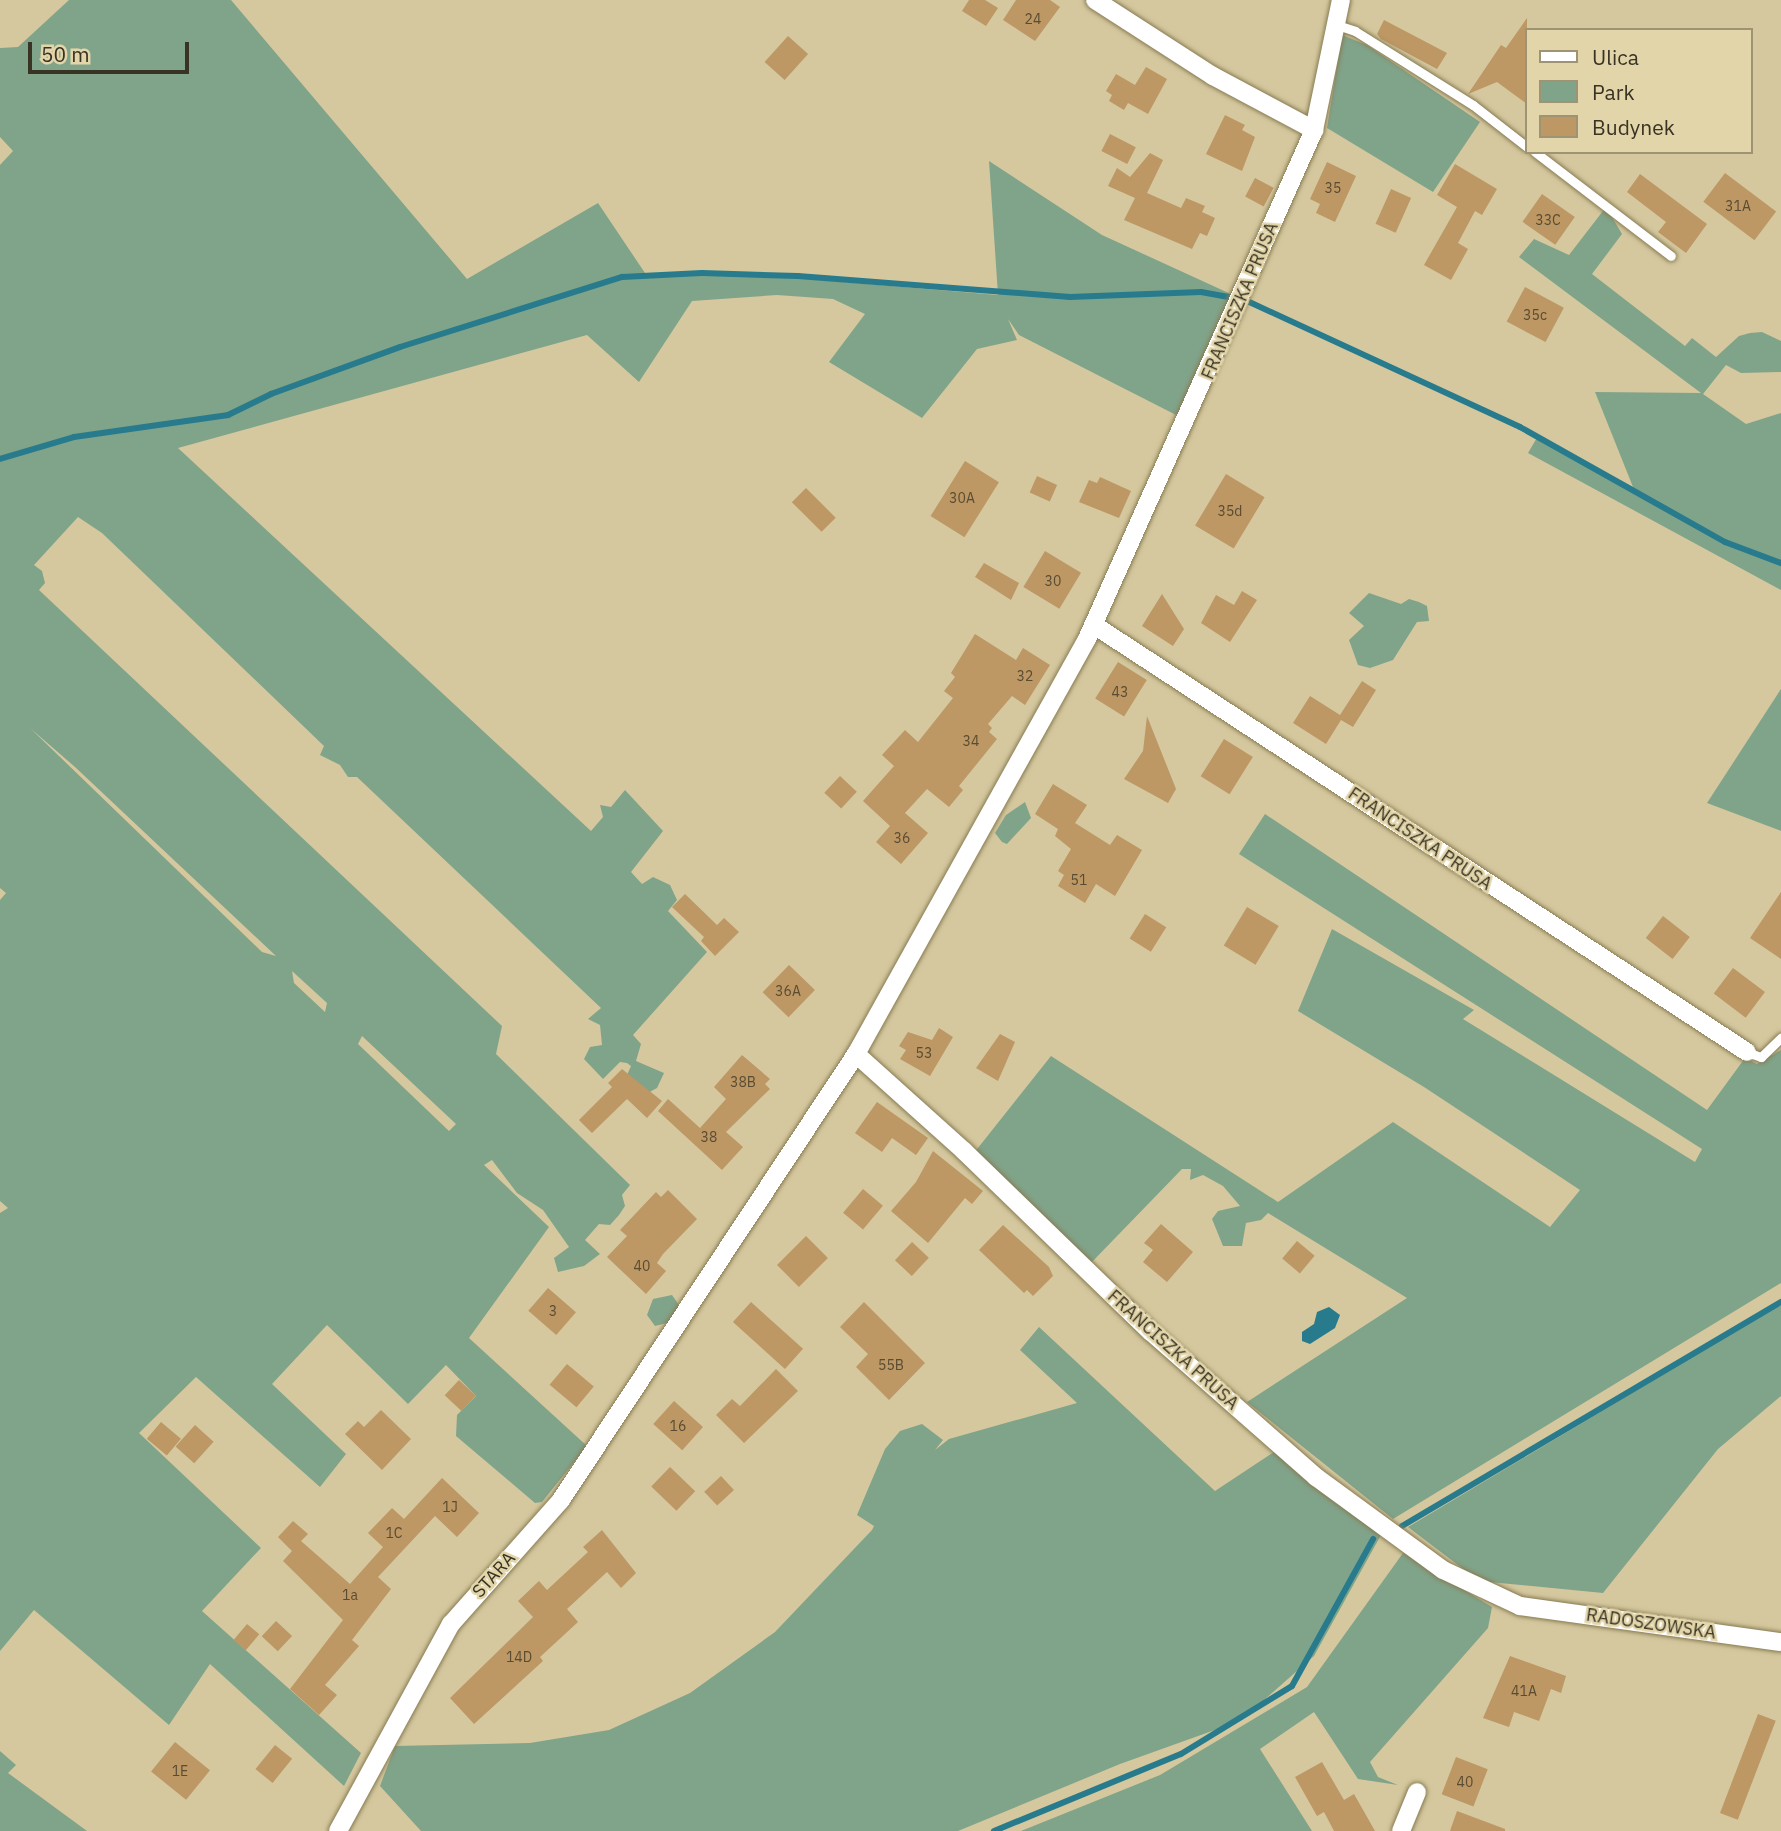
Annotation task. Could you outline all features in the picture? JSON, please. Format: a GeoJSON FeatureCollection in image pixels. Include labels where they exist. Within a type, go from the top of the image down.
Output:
{"type":"FeatureCollection","features":[{"type":"Feature","properties":{"kind":"street"},"geometry":{"type":"LineString","coordinates":[[1095,0],[1213,76],[1314,130]]}},
{"type":"Feature","properties":{"kind":"street","name":"FRANCISZKA PRUSA"},"geometry":{"type":"LineString","coordinates":[[674,1335],[741,1224],[856,1054],[1094,625],[1314,130],[1341,0]]}},
{"type":"Feature","properties":{"kind":"street","name":"FRANCISZKA PRUSA"},"geometry":{"type":"LineString","coordinates":[[1094,625],[1747,1052]]}},
{"type":"Feature","properties":{"kind":"street","name":"FRANCISZKA PRUSA"},"geometry":{"type":"LineString","coordinates":[[856,1054],[964,1151],[1151,1332],[1316,1477],[1443,1570],[1520,1606]]}},
{"type":"Feature","properties":{"kind":"street","name":"STARA"},"geometry":{"type":"LineString","coordinates":[[338,1831],[451,1624],[561,1500],[674,1335]]}},
{"type":"Feature","properties":{"kind":"street","name":"RADOSZOWSKA"},"geometry":{"type":"LineString","coordinates":[[1520,1606],[1781,1642]]}},
{"type":"Feature","properties":{"kind":"street"},"geometry":{"type":"LineString","coordinates":[[1401,1831],[1417,1792]]}},
{"type":"Feature","properties":{"kind":"lane"},"geometry":{"type":"LineString","coordinates":[[1336,25],[1355,31],[1473,105],[1526,145]]}},
{"type":"Feature","properties":{"kind":"lane"},"geometry":{"type":"LineString","coordinates":[[1538,154],[1671,256]]}},
{"type":"Feature","properties":{"kind":"lane"},"geometry":{"type":"LineString","coordinates":[[1747,1052],[1762,1057],[1781,1038]]}},
{"type":"Feature","properties":{"kind":"green space"},"geometry":{"type":"Polygon","coordinates":[[[69,0],[231,0],[467,279],[598,203],[647,276],[760,275],[998,295],[989,161],[1102,235],[1233,295],[1180,417],[1019,335],[1008,319],[1017,340],[977,349],[922,418],[829,362],[865,314],[833,299],[777,295],[692,301],[639,382],[587,335],[178,448],[591,831],[603,817],[600,805],[611,807],[625,790],[663,831],[631,872],[642,884],[653,877],[670,885],[677,900],[668,911],[707,952],[633,1035],[641,1044],[636,1061],[664,1073],[657,1088],[644,1095],[627,1075],[631,1066],[627,1063],[620,1062],[603,1079],[584,1059],[590,1047],[602,1045],[600,1025],[588,1019],[601,1008],[357,777],[348,777],[340,765],[320,755],[324,746],[102,533],[78,517],[34,565],[42,571],[45,583],[39,590],[502,1026],[496,1054],[630,1185],[622,1195],[625,1206],[619,1215],[610,1225],[599,1224],[585,1240],[600,1254],[584,1266],[558,1272],[554,1258],[569,1247],[543,1210],[517,1193],[492,1160],[484,1165],[549,1227],[469,1338],[587,1446],[542,1502],[535,1503],[456,1436],[457,1415],[476,1396],[446,1365],[408,1404],[327,1325],[272,1384],[346,1454],[320,1487],[196,1377],[139,1433],[261,1548],[202,1611],[361,1753],[344,1786],[210,1664],[169,1725],[34,1610],[0,1651],[0,1213],[8,1208],[0,1201],[0,900],[6,893],[0,888],[0,165],[13,151],[0,137],[0,48],[18,47],[69,0]],[[30,728],[262,952],[276,956],[75,767],[30,728]],[[292,971],[294,983],[325,1012],[327,1003],[292,971]],[[362,1036],[358,1044],[449,1131],[456,1124],[362,1036]]]}},
{"type":"Feature","properties":{"kind":"green space"},"geometry":{"type":"Polygon","coordinates":[[[1342,35],[1367,45],[1480,122],[1433,192],[1327,128],[1342,35]]]}},
{"type":"Feature","properties":{"kind":"green space"},"geometry":{"type":"Polygon","coordinates":[[[1606,207],[1622,234],[1592,274],[1685,346],[1692,338],[1716,357],[1739,336],[1750,333],[1762,332],[1781,341],[1781,372],[1741,373],[1726,365],[1703,394],[1746,424],[1781,413],[1781,590],[1528,453],[1538,436],[1633,487],[1595,392],[1701,393],[1519,257],[1534,239],[1569,255],[1606,207]]]}},
{"type":"Feature","properties":{"kind":"green space"},"geometry":{"type":"Polygon","coordinates":[[[1369,593],[1401,604],[1409,599],[1419,602],[1427,606],[1429,621],[1417,622],[1393,660],[1370,668],[1358,665],[1349,640],[1364,626],[1349,613],[1369,593]]]}},
{"type":"Feature","properties":{"kind":"green space"},"geometry":{"type":"Polygon","coordinates":[[[1781,689],[1781,831],[1707,803],[1781,689]]]}},
{"type":"Feature","properties":{"kind":"green space"},"geometry":{"type":"Polygon","coordinates":[[[1025,802],[1031,818],[1007,844],[1002,842],[995,833],[1006,815],[1025,802]]]}},
{"type":"Feature","properties":{"kind":"green space"},"geometry":{"type":"Polygon","coordinates":[[[1265,814],[1707,1110],[1745,1058],[1757,1064],[1781,1050],[1781,1283],[1393,1519],[1247,1402],[1407,1298],[1268,1213],[1261,1220],[1246,1223],[1242,1246],[1223,1246],[1212,1219],[1218,1211],[1240,1206],[1223,1186],[1203,1175],[1190,1180],[1191,1169],[1182,1169],[1090,1264],[974,1153],[1051,1056],[1278,1202],[1393,1122],[1550,1227],[1580,1190],[1424,1087],[1298,1011],[1332,929],[1474,1010],[1463,1019],[1695,1162],[1702,1149],[1239,854],[1265,814]]]}},
{"type":"Feature","properties":{"kind":"green space"},"geometry":{"type":"Polygon","coordinates":[[[672,1295],[679,1305],[671,1322],[655,1326],[647,1315],[653,1299],[672,1295]]]}},
{"type":"Feature","properties":{"kind":"green space"},"geometry":{"type":"Polygon","coordinates":[[[1781,1304],[1781,1396],[1718,1449],[1603,1593],[1479,1581],[1408,1527],[1781,1304]]]}},
{"type":"Feature","properties":{"kind":"green space"},"geometry":{"type":"Polygon","coordinates":[[[1039,1327],[1215,1491],[1277,1450],[1381,1535],[1314,1656],[1240,1721],[1120,1764],[958,1831],[421,1831],[380,1786],[395,1746],[530,1743],[609,1730],[690,1693],[775,1632],[872,1530],[874,1526],[857,1515],[885,1449],[900,1431],[922,1424],[943,1440],[935,1450],[949,1439],[1077,1403],[1020,1350],[1039,1327]]]}},
{"type":"Feature","properties":{"kind":"green space"},"geometry":{"type":"Polygon","coordinates":[[[1403,1553],[1492,1607],[1488,1628],[1370,1762],[1378,1777],[1398,1785],[1358,1779],[1314,1712],[1260,1749],[1312,1831],[1021,1831],[1160,1775],[1307,1687],[1403,1553]]]}},
{"type":"Feature","properties":{"kind":"green space"},"geometry":{"type":"Polygon","coordinates":[[[0,1751],[16,1765],[8,1773],[87,1831],[0,1831],[0,1751]]]}},
{"type":"Feature","properties":{"kind":"water"},"geometry":{"type":"Polygon","coordinates":[[[1329,1307],[1340,1315],[1335,1328],[1310,1344],[1302,1341],[1302,1332],[1314,1324],[1317,1312],[1329,1307]]]}},
{"type":"Feature","properties":{"kind":"building"},"geometry":{"type":"Polygon","coordinates":[[[969,0],[985,0],[998,8],[986,26],[962,11],[969,0]]]}},
{"type":"Feature","properties":{"kind":"building"},"geometry":{"type":"Polygon","coordinates":[[[1016,0],[1050,0],[1060,7],[1035,41],[1003,20],[1016,0]]]}},
{"type":"Feature","properties":{"kind":"building"},"geometry":{"type":"Polygon","coordinates":[[[1527,18],[1526,103],[1497,82],[1468,94],[1501,45],[1506,48],[1527,18]]]}},
{"type":"Feature","properties":{"kind":"building"},"geometry":{"type":"Polygon","coordinates":[[[1384,20],[1447,53],[1437,69],[1381,39],[1377,34],[1384,20]]]}},
{"type":"Feature","properties":{"kind":"building"},"geometry":{"type":"Polygon","coordinates":[[[788,36],[808,54],[785,80],[765,62],[788,36]]]}},
{"type":"Feature","properties":{"kind":"building"},"geometry":{"type":"Polygon","coordinates":[[[1146,67],[1167,79],[1148,114],[1128,103],[1124,110],[1109,101],[1112,95],[1106,91],[1116,74],[1135,85],[1146,67]]]}},
{"type":"Feature","properties":{"kind":"building"},"geometry":{"type":"Polygon","coordinates":[[[1225,115],[1245,125],[1242,130],[1255,137],[1242,171],[1206,154],[1225,115]]]}},
{"type":"Feature","properties":{"kind":"building"},"geometry":{"type":"Polygon","coordinates":[[[1110,134],[1136,147],[1127,164],[1101,151],[1110,134]]]}},
{"type":"Feature","properties":{"kind":"building"},"geometry":{"type":"Polygon","coordinates":[[[1150,153],[1163,160],[1147,193],[1181,208],[1186,198],[1205,206],[1202,212],[1215,218],[1207,236],[1200,233],[1192,249],[1124,220],[1135,198],[1108,186],[1117,168],[1130,177],[1150,153]]]}},
{"type":"Feature","properties":{"kind":"building"},"geometry":{"type":"Polygon","coordinates":[[[1327,162],[1356,176],[1335,222],[1316,213],[1320,204],[1310,199],[1327,162]]]}},
{"type":"Feature","properties":{"kind":"building"},"geometry":{"type":"Polygon","coordinates":[[[1455,164],[1497,189],[1482,215],[1475,211],[1458,243],[1468,249],[1451,280],[1424,265],[1457,207],[1437,195],[1455,164]]]}},
{"type":"Feature","properties":{"kind":"building"},"geometry":{"type":"Polygon","coordinates":[[[1725,173],[1776,212],[1754,240],[1703,202],[1725,173]]]}},
{"type":"Feature","properties":{"kind":"building"},"geometry":{"type":"Polygon","coordinates":[[[1640,174],[1707,224],[1686,253],[1658,232],[1666,222],[1627,192],[1640,174]]]}},
{"type":"Feature","properties":{"kind":"building"},"geometry":{"type":"Polygon","coordinates":[[[1255,178],[1274,188],[1264,206],[1245,197],[1255,178]]]}},
{"type":"Feature","properties":{"kind":"building"},"geometry":{"type":"Polygon","coordinates":[[[1391,189],[1411,198],[1396,233],[1376,224],[1391,189]]]}},
{"type":"Feature","properties":{"kind":"building"},"geometry":{"type":"Polygon","coordinates":[[[1542,194],[1575,217],[1555,245],[1522,222],[1542,194]]]}},
{"type":"Feature","properties":{"kind":"building"},"geometry":{"type":"Polygon","coordinates":[[[1525,287],[1564,308],[1546,342],[1507,321],[1525,287]]]}},
{"type":"Feature","properties":{"kind":"building"},"geometry":{"type":"Polygon","coordinates":[[[965,461],[999,482],[964,537],[931,516],[965,461]]]}},
{"type":"Feature","properties":{"kind":"building"},"geometry":{"type":"Polygon","coordinates":[[[1226,474],[1265,497],[1234,549],[1195,525],[1226,474]]]}},
{"type":"Feature","properties":{"kind":"building"},"geometry":{"type":"Polygon","coordinates":[[[1037,476],[1057,485],[1050,501],[1030,492],[1037,476]]]}},
{"type":"Feature","properties":{"kind":"building"},"geometry":{"type":"Polygon","coordinates":[[[1100,477],[1131,491],[1119,518],[1079,502],[1089,480],[1097,483],[1100,477]]]}},
{"type":"Feature","properties":{"kind":"building"},"geometry":{"type":"Polygon","coordinates":[[[806,488],[836,518],[822,532],[792,502],[806,488]]]}},
{"type":"Feature","properties":{"kind":"building"},"geometry":{"type":"Polygon","coordinates":[[[1045,551],[1081,573],[1059,609],[1023,587],[1045,551]]]}},
{"type":"Feature","properties":{"kind":"building"},"geometry":{"type":"Polygon","coordinates":[[[984,563],[1019,583],[1011,600],[975,577],[984,563]]]}},
{"type":"Feature","properties":{"kind":"building"},"geometry":{"type":"Polygon","coordinates":[[[1242,591],[1257,600],[1230,642],[1201,623],[1216,595],[1234,605],[1242,591]]]}},
{"type":"Feature","properties":{"kind":"building"},"geometry":{"type":"Polygon","coordinates":[[[1162,594],[1184,629],[1173,646],[1142,626],[1162,594]]]}},
{"type":"Feature","properties":{"kind":"building"},"geometry":{"type":"Polygon","coordinates":[[[975,634],[1016,660],[1023,648],[1050,665],[1025,705],[1012,696],[988,724],[992,728],[989,732],[997,739],[959,786],[963,790],[949,807],[927,789],[905,813],[928,833],[901,864],[876,842],[890,826],[863,801],[894,766],[882,755],[905,730],[918,742],[953,698],[944,691],[955,677],[951,673],[975,634]]]}},
{"type":"Feature","properties":{"kind":"building"},"geometry":{"type":"Polygon","coordinates":[[[1118,662],[1147,680],[1124,716],[1095,698],[1118,662]]]}},
{"type":"Feature","properties":{"kind":"building"},"geometry":{"type":"Polygon","coordinates":[[[1362,681],[1376,690],[1353,727],[1341,720],[1326,744],[1293,723],[1310,696],[1340,715],[1362,681]]]}},
{"type":"Feature","properties":{"kind":"building"},"geometry":{"type":"Polygon","coordinates":[[[1147,716],[1176,789],[1168,803],[1124,779],[1143,751],[1147,716]]]}},
{"type":"Feature","properties":{"kind":"building"},"geometry":{"type":"Polygon","coordinates":[[[1224,739],[1253,757],[1230,794],[1201,776],[1224,739]]]}},
{"type":"Feature","properties":{"kind":"building"},"geometry":{"type":"Polygon","coordinates":[[[840,776],[857,792],[841,809],[824,793],[840,776]]]}},
{"type":"Feature","properties":{"kind":"building"},"geometry":{"type":"Polygon","coordinates":[[[1053,784],[1087,805],[1075,823],[1110,845],[1117,835],[1142,850],[1115,896],[1096,884],[1085,903],[1058,886],[1064,875],[1058,871],[1071,849],[1055,836],[1058,829],[1035,814],[1053,784]]]}},
{"type":"Feature","properties":{"kind":"building"},"geometry":{"type":"Polygon","coordinates":[[[1781,892],[1781,959],[1750,938],[1781,892]]]}},
{"type":"Feature","properties":{"kind":"building"},"geometry":{"type":"Polygon","coordinates":[[[685,894],[717,925],[724,918],[739,932],[715,956],[701,941],[704,937],[672,907],[685,894]]]}},
{"type":"Feature","properties":{"kind":"building"},"geometry":{"type":"Polygon","coordinates":[[[1247,907],[1279,926],[1256,965],[1224,946],[1247,907]]]}},
{"type":"Feature","properties":{"kind":"building"},"geometry":{"type":"Polygon","coordinates":[[[1145,914],[1166,927],[1151,952],[1130,939],[1145,914]]]}},
{"type":"Feature","properties":{"kind":"building"},"geometry":{"type":"Polygon","coordinates":[[[1663,916],[1690,937],[1673,959],[1646,938],[1663,916]]]}},
{"type":"Feature","properties":{"kind":"building"},"geometry":{"type":"Polygon","coordinates":[[[789,965],[815,990],[788,1017],[763,992],[789,965]]]}},
{"type":"Feature","properties":{"kind":"building"},"geometry":{"type":"Polygon","coordinates":[[[1733,968],[1765,992],[1746,1018],[1714,994],[1733,968]]]}},
{"type":"Feature","properties":{"kind":"building"},"geometry":{"type":"Polygon","coordinates":[[[939,1028],[953,1037],[930,1076],[900,1059],[906,1050],[899,1046],[908,1032],[932,1040],[939,1028]]]}},
{"type":"Feature","properties":{"kind":"building"},"geometry":{"type":"Polygon","coordinates":[[[1000,1034],[1015,1042],[998,1081],[976,1068],[1000,1034]]]}},
{"type":"Feature","properties":{"kind":"building"},"geometry":{"type":"Polygon","coordinates":[[[742,1055],[770,1079],[765,1084],[770,1089],[726,1132],[743,1147],[722,1170],[658,1111],[668,1099],[700,1128],[726,1099],[714,1087],[742,1055]]]}},
{"type":"Feature","properties":{"kind":"building"},"geometry":{"type":"Polygon","coordinates":[[[622,1069],[662,1101],[647,1118],[627,1099],[592,1133],[579,1120],[612,1087],[608,1083],[622,1069]]]}},
{"type":"Feature","properties":{"kind":"building"},"geometry":{"type":"Polygon","coordinates":[[[877,1102],[928,1138],[916,1155],[892,1138],[882,1152],[855,1133],[877,1102]]]}},
{"type":"Feature","properties":{"kind":"building"},"geometry":{"type":"Polygon","coordinates":[[[933,1151],[983,1191],[972,1204],[965,1198],[928,1243],[891,1211],[916,1182],[933,1151]]]}},
{"type":"Feature","properties":{"kind":"building"},"geometry":{"type":"Polygon","coordinates":[[[863,1189],[883,1206],[863,1229],[843,1213],[863,1189]]]}},
{"type":"Feature","properties":{"kind":"building"},"geometry":{"type":"Polygon","coordinates":[[[668,1190],[697,1219],[663,1254],[657,1263],[666,1271],[646,1294],[607,1257],[627,1236],[620,1230],[656,1192],[661,1197],[668,1190]]]}},
{"type":"Feature","properties":{"kind":"building"},"geometry":{"type":"Polygon","coordinates":[[[1161,1224],[1193,1252],[1167,1282],[1143,1262],[1153,1250],[1144,1243],[1161,1224]]]}},
{"type":"Feature","properties":{"kind":"building"},"geometry":{"type":"Polygon","coordinates":[[[1003,1225],[1049,1267],[1053,1276],[1033,1296],[1027,1290],[1024,1293],[979,1250],[1003,1225]]]}},
{"type":"Feature","properties":{"kind":"building"},"geometry":{"type":"Polygon","coordinates":[[[806,1236],[828,1258],[799,1287],[777,1265],[806,1236]]]}},
{"type":"Feature","properties":{"kind":"building"},"geometry":{"type":"Polygon","coordinates":[[[1297,1241],[1315,1256],[1300,1273],[1282,1259],[1297,1241]]]}},
{"type":"Feature","properties":{"kind":"building"},"geometry":{"type":"Polygon","coordinates":[[[912,1242],[929,1258],[912,1276],[895,1260],[912,1242]]]}},
{"type":"Feature","properties":{"kind":"building"},"geometry":{"type":"Polygon","coordinates":[[[548,1288],[576,1312],[556,1335],[528,1311],[548,1288]]]}},
{"type":"Feature","properties":{"kind":"building"},"geometry":{"type":"Polygon","coordinates":[[[751,1302],[803,1349],[785,1369],[733,1322],[751,1302]]]}},
{"type":"Feature","properties":{"kind":"building"},"geometry":{"type":"Polygon","coordinates":[[[864,1302],[925,1363],[889,1400],[856,1367],[868,1354],[840,1327],[864,1302]]]}},
{"type":"Feature","properties":{"kind":"building"},"geometry":{"type":"Polygon","coordinates":[[[567,1364],[594,1386],[576,1407],[550,1385],[567,1364]]]}},
{"type":"Feature","properties":{"kind":"building"},"geometry":{"type":"Polygon","coordinates":[[[776,1369],[798,1391],[744,1443],[716,1415],[732,1399],[740,1406],[776,1369]]]}},
{"type":"Feature","properties":{"kind":"building"},"geometry":{"type":"Polygon","coordinates":[[[459,1380],[476,1396],[461,1411],[445,1395],[459,1380]]]}},
{"type":"Feature","properties":{"kind":"building"},"geometry":{"type":"Polygon","coordinates":[[[674,1401],[703,1427],[682,1450],[653,1424],[674,1401]]]}},
{"type":"Feature","properties":{"kind":"building"},"geometry":{"type":"Polygon","coordinates":[[[381,1410],[411,1439],[382,1470],[345,1434],[358,1421],[364,1427],[381,1410]]]}},
{"type":"Feature","properties":{"kind":"building"},"geometry":{"type":"Polygon","coordinates":[[[161,1422],[181,1439],[167,1456],[147,1439],[161,1422]]]}},
{"type":"Feature","properties":{"kind":"building"},"geometry":{"type":"Polygon","coordinates":[[[195,1425],[214,1442],[194,1463],[176,1447],[195,1425]]]}},
{"type":"Feature","properties":{"kind":"building"},"geometry":{"type":"Polygon","coordinates":[[[670,1467],[695,1491],[676,1511],[651,1486],[670,1467]]]}},
{"type":"Feature","properties":{"kind":"building"},"geometry":{"type":"Polygon","coordinates":[[[721,1476],[734,1490],[717,1506],[704,1492],[721,1476]]]}},
{"type":"Feature","properties":{"kind":"building"},"geometry":{"type":"Polygon","coordinates":[[[442,1478],[479,1513],[457,1537],[435,1516],[378,1577],[391,1589],[352,1640],[359,1646],[325,1685],[337,1695],[319,1715],[290,1689],[343,1620],[283,1561],[292,1551],[278,1537],[293,1521],[308,1534],[301,1541],[350,1584],[383,1547],[368,1533],[392,1508],[404,1519],[442,1478]]]}},
{"type":"Feature","properties":{"kind":"building"},"geometry":{"type":"Polygon","coordinates":[[[602,1530],[636,1573],[621,1588],[607,1572],[567,1609],[578,1622],[540,1657],[543,1661],[474,1724],[450,1698],[533,1617],[518,1601],[539,1581],[547,1590],[588,1552],[583,1547],[602,1530]]]}},
{"type":"Feature","properties":{"kind":"building"},"geometry":{"type":"Polygon","coordinates":[[[276,1621],[292,1636],[278,1651],[262,1636],[276,1621]]]}},
{"type":"Feature","properties":{"kind":"building"},"geometry":{"type":"Polygon","coordinates":[[[247,1624],[259,1634],[246,1650],[234,1640],[247,1624]]]}},
{"type":"Feature","properties":{"kind":"building"},"geometry":{"type":"Polygon","coordinates":[[[1510,1656],[1566,1676],[1561,1693],[1551,1689],[1539,1721],[1514,1712],[1509,1727],[1483,1718],[1510,1656]]]}},
{"type":"Feature","properties":{"kind":"building"},"geometry":{"type":"Polygon","coordinates":[[[1758,1714],[1776,1721],[1738,1820],[1720,1813],[1758,1714]]]}},
{"type":"Feature","properties":{"kind":"building"},"geometry":{"type":"Polygon","coordinates":[[[175,1742],[210,1770],[186,1800],[151,1772],[175,1742]]]}},
{"type":"Feature","properties":{"kind":"building"},"geometry":{"type":"Polygon","coordinates":[[[275,1745],[292,1759],[273,1783],[255,1769],[275,1745]]]}},
{"type":"Feature","properties":{"kind":"building"},"geometry":{"type":"Polygon","coordinates":[[[1456,1757],[1488,1769],[1473,1807],[1442,1794],[1456,1757]]]}},
{"type":"Feature","properties":{"kind":"building"},"geometry":{"type":"Polygon","coordinates":[[[1322,1762],[1344,1800],[1354,1794],[1375,1831],[1334,1831],[1324,1812],[1317,1816],[1295,1777],[1322,1762]]]}},
{"type":"Feature","properties":{"kind":"building"},"geometry":{"type":"Polygon","coordinates":[[[1457,1811],[1505,1829],[1505,1831],[1450,1831],[1457,1811]]]}},
{"type":"Feature","properties":{"kind":"waterway"},"geometry":{"type":"LineString","coordinates":[[0,459],[74,437],[228,415],[271,394],[400,347],[622,277],[702,273],[798,276],[1070,297],[1201,292],[1245,300],[1520,427],[1725,542],[1781,563]]}},
{"type":"Feature","properties":{"kind":"waterway"},"geometry":{"type":"LineString","coordinates":[[1402,1526],[1781,1302]]}},
{"type":"Feature","properties":{"kind":"waterway"},"geometry":{"type":"LineString","coordinates":[[994,1831],[1181,1754],[1292,1686],[1373,1539]]}}]}
